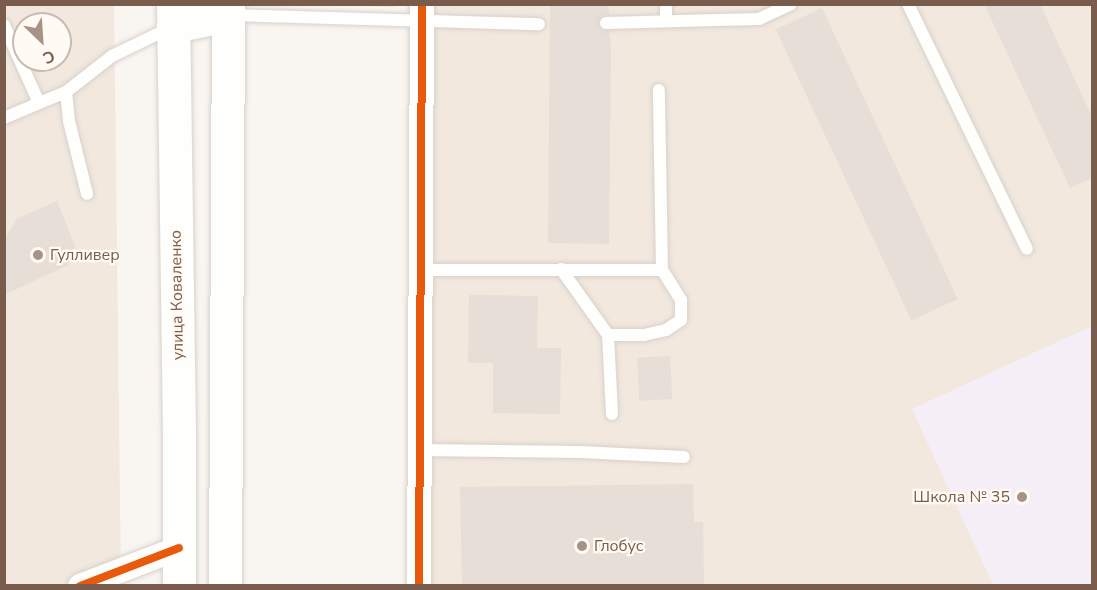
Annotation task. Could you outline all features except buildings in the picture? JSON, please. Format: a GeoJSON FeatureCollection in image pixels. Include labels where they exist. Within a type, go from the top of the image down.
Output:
{"type":"FeatureCollection","features":[{"type":"Feature","properties":{"kind":"main road"},"geometry":{"type":"LineString","coordinates":[[173,15],[228,10],[225,585]]}},
{"type":"Feature","properties":{"kind":"main road","name":"улица Коваленко"},"geometry":{"type":"LineString","coordinates":[[173,15],[179,585]]}},
{"type":"Feature","properties":{"kind":"main road"},"geometry":{"type":"LineString","coordinates":[[179,548],[225,548]]}},
{"type":"Feature","properties":{"kind":"street"},"geometry":{"type":"LineString","coordinates":[[419,585],[422,12]]}},
{"type":"Feature","properties":{"kind":"street"},"geometry":{"type":"LineString","coordinates":[[80,585],[179,548]]}},
{"type":"Feature","properties":{"kind":"lane"},"geometry":{"type":"LineString","coordinates":[[666,4],[666,21]]}},
{"type":"Feature","properties":{"kind":"lane"},"geometry":{"type":"LineString","coordinates":[[606,23],[759,19],[791,4]]}},
{"type":"Feature","properties":{"kind":"lane"},"geometry":{"type":"LineString","coordinates":[[908,4],[1027,249]]}},
{"type":"Feature","properties":{"kind":"lane"},"geometry":{"type":"LineString","coordinates":[[228,10],[422,12],[539,24]]}},
{"type":"Feature","properties":{"kind":"lane"},"geometry":{"type":"LineString","coordinates":[[4,118],[66,92],[112,56],[173,15]]}},
{"type":"Feature","properties":{"kind":"lane"},"geometry":{"type":"LineString","coordinates":[[4,25],[39,103]]}},
{"type":"Feature","properties":{"kind":"lane"},"geometry":{"type":"LineString","coordinates":[[608,335],[644,335],[666,330],[681,320],[681,300],[662,270],[659,90]]}},
{"type":"Feature","properties":{"kind":"lane"},"geometry":{"type":"LineString","coordinates":[[66,92],[69,121],[87,194]]}},
{"type":"Feature","properties":{"kind":"lane"},"geometry":{"type":"LineString","coordinates":[[561,269],[608,335],[612,414]]}},
{"type":"Feature","properties":{"kind":"lane"},"geometry":{"type":"LineString","coordinates":[[421,270],[662,270]]}},
{"type":"Feature","properties":{"kind":"lane"},"geometry":{"type":"LineString","coordinates":[[420,450],[580,452],[684,457]]}},
{"type":"Feature","properties":{"kind":"shaded area"},"geometry":{"type":"Polygon","coordinates":[[[4,5],[114,5],[121,585],[5,585],[4,5]]]}},
{"type":"Feature","properties":{"kind":"shaded area"},"geometry":{"type":"Polygon","coordinates":[[[431,5],[1092,5],[1092,586],[431,586],[431,5]]]}},
{"type":"Feature","properties":{"kind":"shaded area","name":"Школа № 35"},"geometry":{"type":"Polygon","coordinates":[[[1092,326],[1092,585],[993,585],[912,409],[1092,326]]]}},
{"type":"Feature","properties":{"kind":"green space"},"geometry":{"type":"Polygon","coordinates":[[[256,5],[398,5],[393,7],[256,5]]]}},
{"type":"Feature","properties":{"kind":"cycle path"},"geometry":{"type":"LineString","coordinates":[[419,586],[422,4]]}},
{"type":"Feature","properties":{"kind":"cycle path"},"geometry":{"type":"LineString","coordinates":[[80,586],[179,548]]}},
{"type":"Feature","properties":{"kind":"place","name":"Гулливер"},"geometry":{"type":"Point","coordinates":[38,255]}},
{"type":"Feature","properties":{"kind":"place","name":"Школа № 35"},"geometry":{"type":"Point","coordinates":[1022,497]}},
{"type":"Feature","properties":{"kind":"place","name":"Глобус"},"geometry":{"type":"Point","coordinates":[582,546]}}]}
